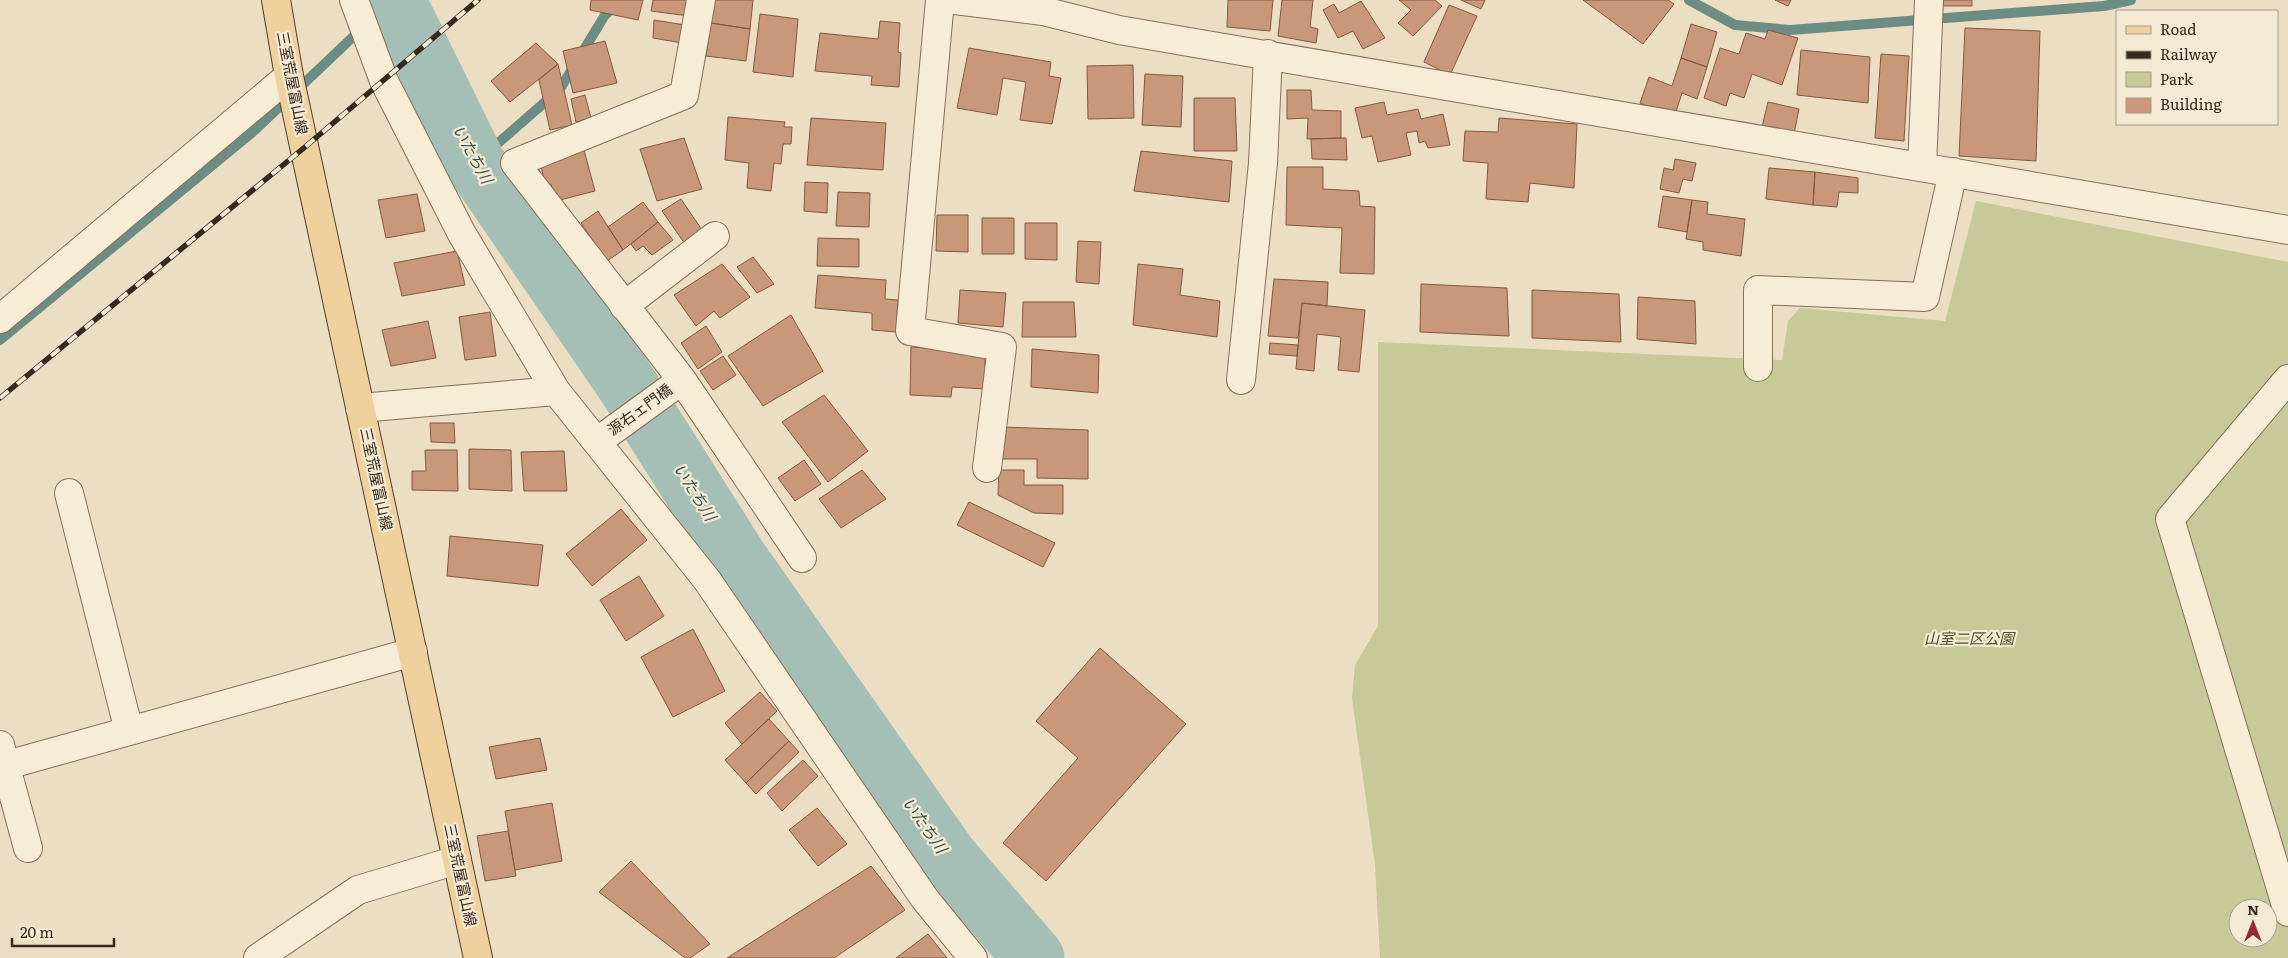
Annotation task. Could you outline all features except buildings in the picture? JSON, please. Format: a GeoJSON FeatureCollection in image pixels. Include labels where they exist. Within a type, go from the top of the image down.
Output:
{"type":"FeatureCollection","features":[{"type":"Feature","properties":{"kind":"main road","name":"三室荒屋富山線"},"geometry":{"type":"LineString","coordinates":[[276,0],[289,76],[478,958]]}},
{"type":"Feature","properties":{"kind":"street"},"geometry":{"type":"LineString","coordinates":[[354,0],[384,81],[462,234],[556,390],[707,580],[925,899],[973,958]]}},
{"type":"Feature","properties":{"kind":"street"},"geometry":{"type":"LineString","coordinates":[[701,0],[684,95],[515,162],[682,380],[802,558]]}},
{"type":"Feature","properties":{"kind":"street"},"geometry":{"type":"LineString","coordinates":[[940,0],[910,331],[1002,347],[988,468]]}},
{"type":"Feature","properties":{"kind":"street"},"geometry":{"type":"LineString","coordinates":[[955,0],[1043,11],[1119,30],[2288,230]]}},
{"type":"Feature","properties":{"kind":"street"},"geometry":{"type":"LineString","coordinates":[[1922,166],[1929,0]]}},
{"type":"Feature","properties":{"kind":"street"},"geometry":{"type":"LineString","coordinates":[[1241,380],[1263,163],[1268,54]]}},
{"type":"Feature","properties":{"kind":"street"},"geometry":{"type":"LineString","coordinates":[[0,319],[289,76]]}},
{"type":"Feature","properties":{"kind":"street"},"geometry":{"type":"LineString","coordinates":[[1758,367],[1758,290],[1925,297],[1953,172]]}},
{"type":"Feature","properties":{"kind":"street"},"geometry":{"type":"LineString","coordinates":[[624,306],[715,236]]}},
{"type":"Feature","properties":{"kind":"street"},"geometry":{"type":"LineString","coordinates":[[2288,379],[2170,519],[2288,912]]}},
{"type":"Feature","properties":{"kind":"street","name":"源右ェ門橋"},"geometry":{"type":"LineString","coordinates":[[598,441],[682,380]]}},
{"type":"Feature","properties":{"kind":"street"},"geometry":{"type":"LineString","coordinates":[[360,408],[556,390]]}},
{"type":"Feature","properties":{"kind":"street"},"geometry":{"type":"LineString","coordinates":[[69,494],[129,731]]}},
{"type":"Feature","properties":{"kind":"street"},"geometry":{"type":"LineString","coordinates":[[28,848],[3,755],[129,731],[413,652]]}},
{"type":"Feature","properties":{"kind":"street"},"geometry":{"type":"LineString","coordinates":[[258,958],[358,890],[457,860]]}},
{"type":"Feature","properties":{"kind":"green space","name":"山室二区公園"},"geometry":{"type":"Polygon","coordinates":[[[1976,201],[2288,262],[2288,958],[1380,958],[1375,865],[1352,698],[1355,665],[1378,626],[1378,342],[1782,360],[1788,321],[1800,308],[1945,321],[1976,201]]]}},
{"type":"Feature","properties":{"kind":"waterway","name":"いたち川"},"geometry":{"type":"LineString","coordinates":[[395,0],[475,163],[628,386],[736,557],[948,858],[1034,958]]}},
{"type":"Feature","properties":{"kind":"waterway"},"geometry":{"type":"LineString","coordinates":[[475,163],[560,89],[605,15],[622,0]]}},
{"type":"Feature","properties":{"kind":"waterway"},"geometry":{"type":"LineString","coordinates":[[1689,0],[1735,25],[1790,30],[2104,6],[2131,0]]}},
{"type":"Feature","properties":{"kind":"waterway"},"geometry":{"type":"LineString","coordinates":[[0,340],[255,130],[356,34],[397,6]]}},
{"type":"Feature","properties":{"kind":"railway"},"geometry":{"type":"LineString","coordinates":[[0,398],[305,147],[478,0]]}}]}
